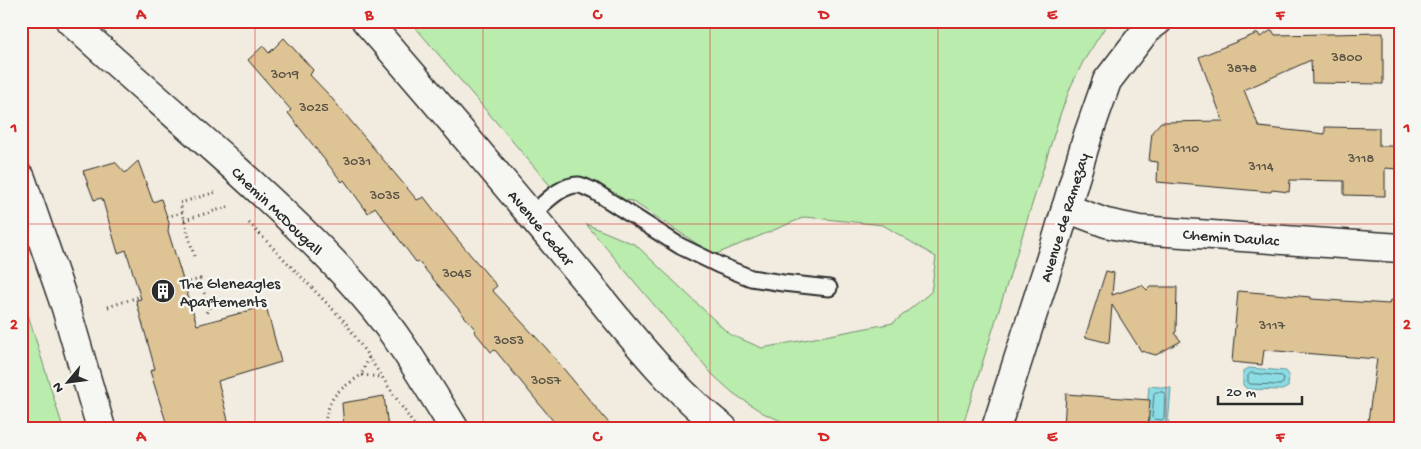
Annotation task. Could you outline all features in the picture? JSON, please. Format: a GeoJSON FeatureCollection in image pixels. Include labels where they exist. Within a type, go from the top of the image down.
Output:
{"type":"FeatureCollection","features":[{"type":"Feature","properties":{"kind":"street","name":"Chemin McDougall"},"geometry":{"type":"LineString","coordinates":[[70,21],[284,212],[338,268],[387,325],[422,376],[454,428]]}},
{"type":"Feature","properties":{"kind":"street","name":"Avenue Cedar"},"geometry":{"type":"LineString","coordinates":[[366,21],[636,341],[694,404],[723,428]]}},
{"type":"Feature","properties":{"kind":"street","name":"Avenue de Ramezay"},"geometry":{"type":"LineString","coordinates":[[996,428],[1088,135],[1107,81],[1147,30],[1158,21]]}},
{"type":"Feature","properties":{"kind":"street"},"geometry":{"type":"LineString","coordinates":[[21,178],[66,308],[101,428]]}},
{"type":"Feature","properties":{"kind":"street","name":"Chemin Daulac"},"geometry":{"type":"LineString","coordinates":[[1066,208],[1106,223],[1139,230],[1400,248]]}},
{"type":"Feature","properties":{"kind":"lane"},"geometry":{"type":"LineString","coordinates":[[531,215],[561,191],[572,185],[582,185],[680,246],[719,265],[751,278],[829,288]]}},
{"type":"Feature","properties":{"kind":"path"},"geometry":{"type":"LineString","coordinates":[[194,256],[180,203],[216,192],[221,196]]}},
{"type":"Feature","properties":{"kind":"path"},"geometry":{"type":"LineString","coordinates":[[226,201],[237,211]]}},
{"type":"Feature","properties":{"kind":"path"},"geometry":{"type":"LineString","coordinates":[[184,220],[231,206]]}},
{"type":"Feature","properties":{"kind":"path"},"geometry":{"type":"LineString","coordinates":[[167,217],[182,212]]}},
{"type":"Feature","properties":{"kind":"path"},"geometry":{"type":"LineString","coordinates":[[243,217],[346,324],[416,428]]}},
{"type":"Feature","properties":{"kind":"path"},"geometry":{"type":"LineString","coordinates":[[185,283],[200,279],[209,308],[205,315]]}},
{"type":"Feature","properties":{"kind":"path"},"geometry":{"type":"LineString","coordinates":[[108,307],[141,296]]}},
{"type":"Feature","properties":{"kind":"path"},"geometry":{"type":"LineString","coordinates":[[324,428],[327,410],[332,398],[361,375],[369,358]]}},
{"type":"Feature","properties":{"kind":"path"},"geometry":{"type":"LineString","coordinates":[[361,375],[382,377]]}},
{"type":"Feature","properties":{"kind":"path"},"geometry":{"type":"LineString","coordinates":[[304,424],[307,428]]}},
{"type":"Feature","properties":{"kind":"green space"},"geometry":{"type":"Polygon","coordinates":[[[410,21],[1109,21],[1083,62],[1061,112],[962,428],[797,428],[763,413],[733,393],[713,375],[586,224],[636,245],[729,334],[762,348],[893,323],[931,292],[936,257],[883,225],[805,217],[714,255],[632,201],[553,189],[410,21]]]}},
{"type":"Feature","properties":{"kind":"green space"},"geometry":{"type":"Polygon","coordinates":[[[21,292],[63,428],[21,428],[21,292]]]}},
{"type":"Feature","properties":{"kind":"water"},"geometry":{"type":"Polygon","coordinates":[[[1249,368],[1286,371],[1289,375],[1288,387],[1282,390],[1247,389],[1243,385],[1243,371],[1249,368]]]}},
{"type":"Feature","properties":{"kind":"water"},"geometry":{"type":"Polygon","coordinates":[[[1149,386],[1171,388],[1168,425],[1146,424],[1149,386]]]}},
{"type":"Feature","properties":{"kind":"building"},"geometry":{"type":"Polygon","coordinates":[[[1272,30],[1275,35],[1383,33],[1383,84],[1312,83],[1311,60],[1244,90],[1259,127],[1325,134],[1325,127],[1379,128],[1379,146],[1398,146],[1398,169],[1385,168],[1385,196],[1344,195],[1344,181],[1290,180],[1289,192],[1157,182],[1158,162],[1149,161],[1152,132],[1161,122],[1223,121],[1199,57],[1258,33],[1260,37],[1272,30]]]}},
{"type":"Feature","properties":{"kind":"building"},"geometry":{"type":"Polygon","coordinates":[[[284,38],[313,70],[310,75],[417,200],[424,197],[497,286],[492,290],[547,349],[613,428],[559,428],[495,350],[491,352],[474,331],[475,329],[418,261],[416,262],[375,207],[368,213],[344,180],[342,182],[288,113],[291,110],[248,60],[263,46],[269,53],[284,38]]]}},
{"type":"Feature","properties":{"kind":"building","name":"The Gleneagles Apartements"},"geometry":{"type":"Polygon","coordinates":[[[138,161],[153,202],[161,199],[169,223],[168,231],[197,325],[266,306],[281,362],[218,381],[230,428],[168,428],[150,371],[155,369],[136,300],[141,299],[126,250],[118,253],[102,198],[94,200],[83,171],[115,162],[125,173],[138,161]]]}},
{"type":"Feature","properties":{"kind":"building"},"geometry":{"type":"Polygon","coordinates":[[[1106,271],[1114,273],[1112,295],[1142,285],[1147,290],[1150,287],[1177,287],[1176,332],[1174,333],[1181,341],[1156,355],[1141,351],[1112,305],[1109,343],[1085,337],[1106,271]]]}},
{"type":"Feature","properties":{"kind":"building"},"geometry":{"type":"Polygon","coordinates":[[[1238,291],[1311,297],[1311,299],[1389,304],[1390,300],[1399,301],[1400,428],[1367,428],[1377,359],[1264,350],[1262,365],[1232,362],[1238,291]]]}},
{"type":"Feature","properties":{"kind":"building"},"geometry":{"type":"Polygon","coordinates":[[[1066,394],[1150,400],[1148,428],[1064,428],[1066,394]]]}},
{"type":"Feature","properties":{"kind":"building"},"geometry":{"type":"Polygon","coordinates":[[[384,396],[388,428],[344,428],[342,403],[384,396]]]}},
{"type":"Feature","properties":{"kind":"place","name":"The Gleneagles Apartements"},"geometry":{"type":"Point","coordinates":[163,291]}}]}
